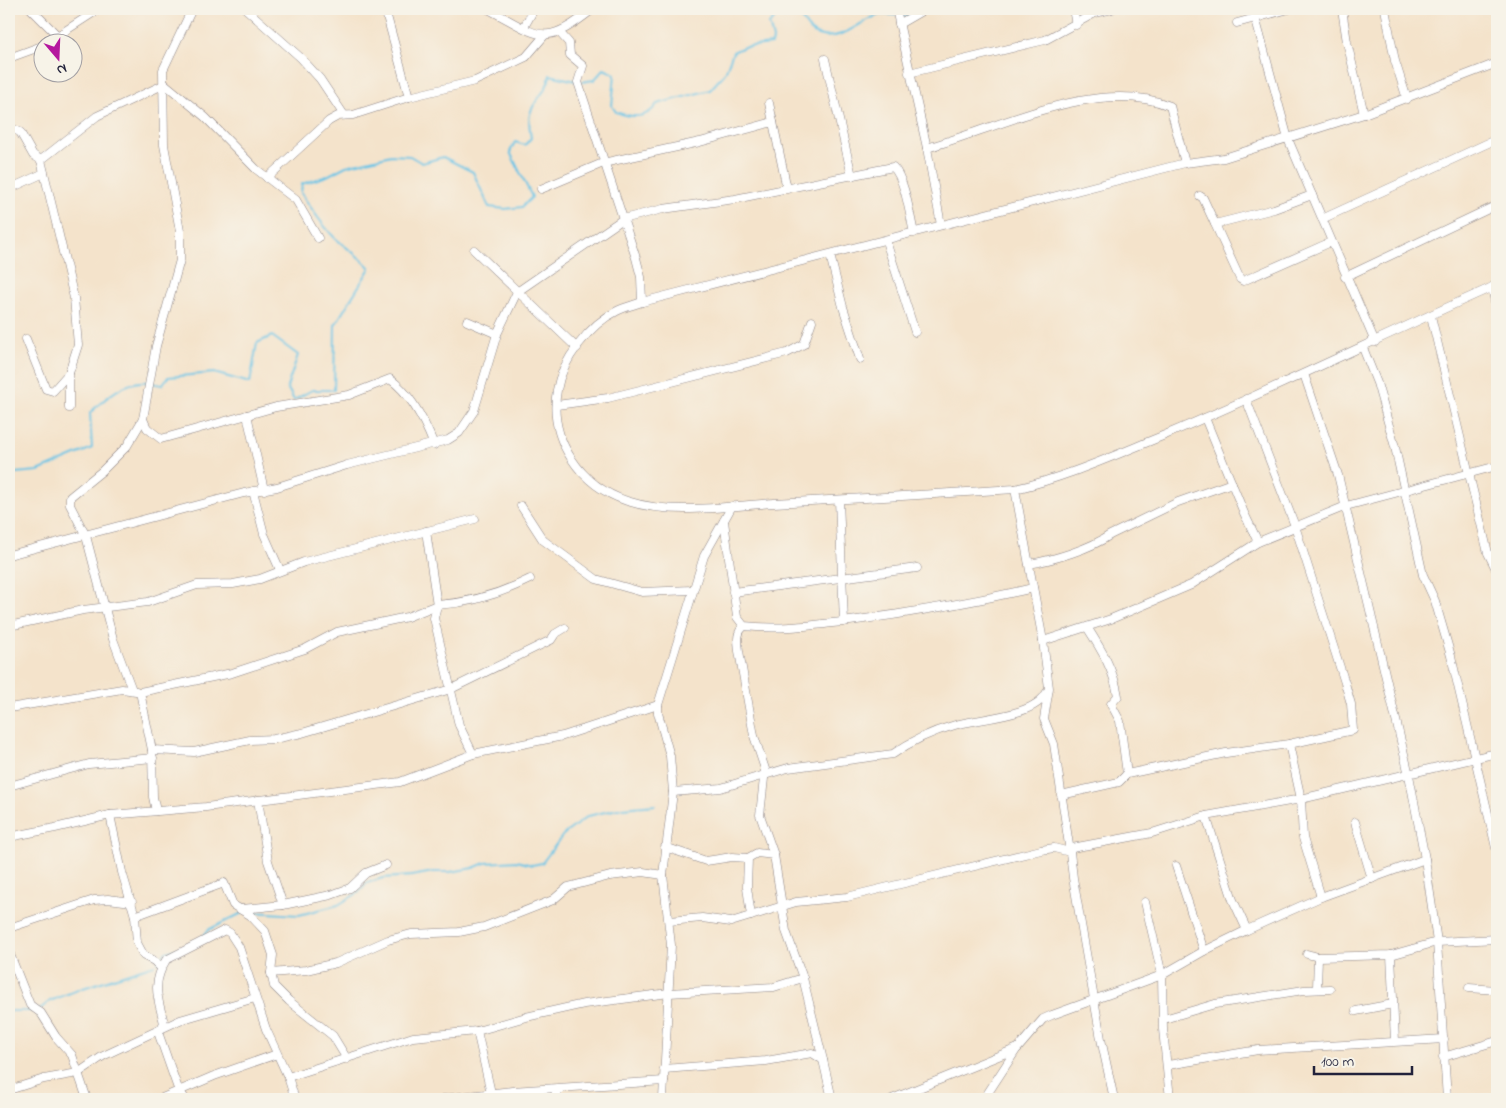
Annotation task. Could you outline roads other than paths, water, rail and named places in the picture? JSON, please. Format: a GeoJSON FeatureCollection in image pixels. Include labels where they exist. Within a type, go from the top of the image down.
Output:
{"type":"FeatureCollection","features":[{"type":"Feature","properties":{"kind":"street"},"geometry":{"type":"LineString","coordinates":[[31,9],[54,32]]}},
{"type":"Feature","properties":{"kind":"street"},"geometry":{"type":"LineString","coordinates":[[64,32],[98,9]]}},
{"type":"Feature","properties":{"kind":"street"},"geometry":{"type":"LineString","coordinates":[[156,811],[153,797],[153,754],[136,691],[113,639],[86,536],[70,505],[70,497],[102,471],[127,446],[142,419],[152,377],[156,346],[180,260],[180,231],[164,145],[164,70],[169,55],[192,9]]}},
{"type":"Feature","properties":{"kind":"street"},"geometry":{"type":"LineString","coordinates":[[246,9],[301,58],[320,79],[344,115]]}},
{"type":"Feature","properties":{"kind":"street"},"geometry":{"type":"LineString","coordinates":[[385,9],[409,97]]}},
{"type":"Feature","properties":{"kind":"street"},"geometry":{"type":"LineString","coordinates":[[488,9],[544,36],[560,33],[593,9]]}},
{"type":"Feature","properties":{"kind":"street"},"geometry":{"type":"LineString","coordinates":[[524,28],[534,9]]}},
{"type":"Feature","properties":{"kind":"street"},"geometry":{"type":"LineString","coordinates":[[896,9],[927,148],[941,225]]}},
{"type":"Feature","properties":{"kind":"street"},"geometry":{"type":"LineString","coordinates":[[898,22],[925,9]]}},
{"type":"Feature","properties":{"kind":"street"},"geometry":{"type":"LineString","coordinates":[[1073,9],[1076,25]]}},
{"type":"Feature","properties":{"kind":"street"},"geometry":{"type":"LineString","coordinates":[[909,73],[1045,40],[1076,25],[1095,13],[1112,9]]}},
{"type":"Feature","properties":{"kind":"street"},"geometry":{"type":"LineString","coordinates":[[1238,23],[1289,9]]}},
{"type":"Feature","properties":{"kind":"street"},"geometry":{"type":"LineString","coordinates":[[1342,9],[1347,42],[1364,114]]}},
{"type":"Feature","properties":{"kind":"street"},"geometry":{"type":"LineString","coordinates":[[1385,9],[1395,61],[1407,99]]}},
{"type":"Feature","properties":{"kind":"street"},"geometry":{"type":"LineString","coordinates":[[1255,17],[1288,139],[1375,342]]}},
{"type":"Feature","properties":{"kind":"street"},"geometry":{"type":"LineString","coordinates":[[560,33],[569,43],[570,55],[583,66],[578,82],[638,268],[642,302]]}},
{"type":"Feature","properties":{"kind":"street"},"geometry":{"type":"LineString","coordinates":[[267,178],[329,121],[409,97],[475,81],[526,57],[544,36]]}},
{"type":"Feature","properties":{"kind":"street"},"geometry":{"type":"LineString","coordinates":[[9,58],[32,50]]}},
{"type":"Feature","properties":{"kind":"street"},"geometry":{"type":"LineString","coordinates":[[825,59],[852,176]]}},
{"type":"Feature","properties":{"kind":"street"},"geometry":{"type":"LineString","coordinates":[[1497,63],[1364,114],[1224,158],[1185,163],[642,302],[616,311],[601,322],[577,348],[563,371],[557,391],[560,435],[570,460],[582,473],[608,493],[629,502],[651,507],[732,506],[1015,489],[1047,482],[1076,472],[1205,418],[1363,348],[1495,286],[1497,312]]}},
{"type":"Feature","properties":{"kind":"street"},"geometry":{"type":"LineString","coordinates":[[41,160],[97,116],[164,84]]}},
{"type":"Feature","properties":{"kind":"street"},"geometry":{"type":"LineString","coordinates":[[164,84],[205,117],[256,169],[296,200],[318,238]]}},
{"type":"Feature","properties":{"kind":"street"},"geometry":{"type":"LineString","coordinates":[[927,148],[1055,106],[1120,95],[1170,106],[1185,163]]}},
{"type":"Feature","properties":{"kind":"street"},"geometry":{"type":"LineString","coordinates":[[769,103],[787,189]]}},
{"type":"Feature","properties":{"kind":"street"},"geometry":{"type":"LineString","coordinates":[[541,190],[603,163],[700,142],[773,122]]}},
{"type":"Feature","properties":{"kind":"street"},"geometry":{"type":"LineString","coordinates":[[9,127],[20,132],[33,155],[41,160],[74,298],[78,345],[69,373],[70,408]]}},
{"type":"Feature","properties":{"kind":"street"},"geometry":{"type":"LineString","coordinates":[[1322,219],[1497,138]]}},
{"type":"Feature","properties":{"kind":"street"},"geometry":{"type":"LineString","coordinates":[[9,555],[253,491],[311,478],[347,465],[448,440],[466,425],[474,411],[497,334],[517,292],[623,219],[663,209],[735,199],[787,189],[888,167],[897,170],[914,233]]}},
{"type":"Feature","properties":{"kind":"street"},"geometry":{"type":"LineString","coordinates":[[9,189],[44,173]]}},
{"type":"Feature","properties":{"kind":"street"},"geometry":{"type":"LineString","coordinates":[[1215,224],[1274,209],[1312,195]]}},
{"type":"Feature","properties":{"kind":"street"},"geometry":{"type":"LineString","coordinates":[[1200,196],[1203,198],[1240,279],[1243,281],[1331,242]]}},
{"type":"Feature","properties":{"kind":"street"},"geometry":{"type":"LineString","coordinates":[[1346,277],[1497,205]]}},
{"type":"Feature","properties":{"kind":"street"},"geometry":{"type":"LineString","coordinates":[[886,241],[915,332]]}},
{"type":"Feature","properties":{"kind":"street"},"geometry":{"type":"LineString","coordinates":[[474,250],[577,348]]}},
{"type":"Feature","properties":{"kind":"street"},"geometry":{"type":"LineString","coordinates":[[830,255],[843,308],[860,359]]}},
{"type":"Feature","properties":{"kind":"street"},"geometry":{"type":"LineString","coordinates":[[1431,316],[1488,553],[1497,571]]}},
{"type":"Feature","properties":{"kind":"street"},"geometry":{"type":"LineString","coordinates":[[467,321],[497,334]]}},
{"type":"Feature","properties":{"kind":"street"},"geometry":{"type":"LineString","coordinates":[[557,406],[608,398],[787,353],[804,344],[812,321]]}},
{"type":"Feature","properties":{"kind":"street"},"geometry":{"type":"LineString","coordinates":[[26,339],[46,390],[53,391],[69,373]]}},
{"type":"Feature","properties":{"kind":"street"},"geometry":{"type":"LineString","coordinates":[[1363,348],[1377,383],[1404,489],[1423,575],[1434,601],[1450,656],[1497,852]]}},
{"type":"Feature","properties":{"kind":"street"},"geometry":{"type":"LineString","coordinates":[[1304,374],[1338,475],[1354,550],[1409,775],[1425,859],[1437,942],[1447,1099]]}},
{"type":"Feature","properties":{"kind":"street"},"geometry":{"type":"LineString","coordinates":[[142,419],[147,428],[161,439],[295,403],[349,395],[390,379],[402,391],[424,421],[434,444]]}},
{"type":"Feature","properties":{"kind":"street"},"geometry":{"type":"LineString","coordinates":[[1061,795],[1119,782],[1127,774],[1226,752],[1289,744],[1353,730],[1351,704],[1295,526],[1246,399]]}},
{"type":"Feature","properties":{"kind":"street"},"geometry":{"type":"LineString","coordinates":[[247,416],[264,490]]}},
{"type":"Feature","properties":{"kind":"street"},"geometry":{"type":"LineString","coordinates":[[1205,418],[1258,542]]}},
{"type":"Feature","properties":{"kind":"street"},"geometry":{"type":"LineString","coordinates":[[1043,640],[1111,620],[1190,584],[1258,542],[1346,506],[1404,489],[1497,466]]}},
{"type":"Feature","properties":{"kind":"street"},"geometry":{"type":"LineString","coordinates":[[1029,564],[1047,561],[1100,542],[1178,502],[1232,483]]}},
{"type":"Feature","properties":{"kind":"street"},"geometry":{"type":"LineString","coordinates":[[1015,489],[1043,640],[1049,688],[1044,719],[1054,744],[1073,878],[1114,1099]]}},
{"type":"Feature","properties":{"kind":"street"},"geometry":{"type":"LineString","coordinates":[[253,491],[264,534],[280,570]]}},
{"type":"Feature","properties":{"kind":"street"},"geometry":{"type":"LineString","coordinates":[[839,500],[844,622]]}},
{"type":"Feature","properties":{"kind":"street"},"geometry":{"type":"LineString","coordinates":[[521,506],[543,540],[596,579],[642,592],[692,590]]}},
{"type":"Feature","properties":{"kind":"street"},"geometry":{"type":"LineString","coordinates":[[663,1099],[671,945],[663,875],[673,792],[670,756],[658,713],[658,705],[704,556],[732,506]]}},
{"type":"Feature","properties":{"kind":"street"},"geometry":{"type":"LineString","coordinates":[[9,626],[105,607],[148,602],[197,585],[250,582],[280,570],[330,555],[475,519]]}},
{"type":"Feature","properties":{"kind":"street"},"geometry":{"type":"LineString","coordinates":[[724,521],[732,592],[737,617],[744,626],[775,628],[844,622],[886,616],[1033,588]]}},
{"type":"Feature","properties":{"kind":"street"},"geometry":{"type":"LineString","coordinates":[[426,531],[437,605],[434,618],[459,725],[473,754]]}},
{"type":"Feature","properties":{"kind":"street"},"geometry":{"type":"LineString","coordinates":[[732,592],[917,568]]}},
{"type":"Feature","properties":{"kind":"street"},"geometry":{"type":"LineString","coordinates":[[9,708],[122,689],[136,691],[232,673],[305,649],[337,632],[407,617],[437,605],[463,604],[510,589],[530,579]]}},
{"type":"Feature","properties":{"kind":"street"},"geometry":{"type":"LineString","coordinates":[[744,626],[740,630],[738,637],[738,651],[754,736],[761,753],[765,776],[760,815],[774,855],[788,940],[803,978],[832,1099]]}},
{"type":"Feature","properties":{"kind":"street"},"geometry":{"type":"LineString","coordinates":[[1087,627],[1105,655],[1116,683],[1118,696],[1111,704],[1120,721],[1127,774]]}},
{"type":"Feature","properties":{"kind":"street"},"geometry":{"type":"LineString","coordinates":[[9,786],[89,764],[153,754],[194,752],[250,740],[302,733],[451,689],[551,640],[555,634],[565,628]]}},
{"type":"Feature","properties":{"kind":"street"},"geometry":{"type":"LineString","coordinates":[[673,792],[720,788],[788,768],[893,754],[905,746],[957,724],[1009,716],[1044,698],[1049,688]]}},
{"type":"Feature","properties":{"kind":"street"},"geometry":{"type":"LineString","coordinates":[[9,837],[110,815],[206,807],[400,782],[473,754],[563,736],[658,705]]}},
{"type":"Feature","properties":{"kind":"street"},"geometry":{"type":"LineString","coordinates":[[1289,744],[1301,799],[1303,838],[1321,897]]}},
{"type":"Feature","properties":{"kind":"street"},"geometry":{"type":"LineString","coordinates":[[1070,852],[1076,847],[1152,833],[1206,816],[1301,799],[1497,753]]}},
{"type":"Feature","properties":{"kind":"street"},"geometry":{"type":"LineString","coordinates":[[258,800],[268,861],[283,905]]}},
{"type":"Feature","properties":{"kind":"street"},"geometry":{"type":"LineString","coordinates":[[110,815],[122,872],[135,916],[135,934],[144,956],[154,961],[161,968]]}},
{"type":"Feature","properties":{"kind":"street"},"geometry":{"type":"LineString","coordinates":[[1206,816],[1233,900],[1247,930]]}},
{"type":"Feature","properties":{"kind":"street"},"geometry":{"type":"LineString","coordinates":[[1355,822],[1372,879]]}},
{"type":"Feature","properties":{"kind":"street"},"geometry":{"type":"LineString","coordinates":[[665,847],[706,861],[732,857],[748,858],[757,853],[774,855]]}},
{"type":"Feature","properties":{"kind":"street"},"geometry":{"type":"LineString","coordinates":[[669,922],[702,918],[725,922],[796,902],[847,896],[1041,850],[1054,848],[1070,852]]}},
{"type":"Feature","properties":{"kind":"street"},"geometry":{"type":"LineString","coordinates":[[748,858],[747,887],[750,916]]}},
{"type":"Feature","properties":{"kind":"street"},"geometry":{"type":"LineString","coordinates":[[984,1099],[1018,1048],[1043,1019],[1162,975],[1204,951],[1321,897],[1425,859]]}},
{"type":"Feature","properties":{"kind":"street"},"geometry":{"type":"LineString","coordinates":[[242,909],[283,905],[331,895],[350,888],[366,873],[386,865]]}},
{"type":"Feature","properties":{"kind":"street"},"geometry":{"type":"LineString","coordinates":[[1176,866],[1204,951]]}},
{"type":"Feature","properties":{"kind":"street"},"geometry":{"type":"LineString","coordinates":[[271,973],[306,970],[336,963],[388,940],[411,934],[435,931],[459,932],[484,927],[553,900],[568,887],[601,878],[635,872],[663,875]]}},
{"type":"Feature","properties":{"kind":"street"},"geometry":{"type":"LineString","coordinates":[[135,916],[221,883],[227,887],[234,905],[242,909],[265,931],[273,955],[271,973],[274,986],[333,1036],[346,1059]]}},
{"type":"Feature","properties":{"kind":"street"},"geometry":{"type":"LineString","coordinates":[[9,928],[94,900],[108,899],[132,902]]}},
{"type":"Feature","properties":{"kind":"street"},"geometry":{"type":"LineString","coordinates":[[1145,902],[1162,975],[1170,1099]]}},
{"type":"Feature","properties":{"kind":"street"},"geometry":{"type":"LineString","coordinates":[[158,1032],[164,1024],[156,994],[161,968],[166,960],[225,930],[230,933],[239,947],[255,998],[288,1077],[295,1099]]}},
{"type":"Feature","properties":{"kind":"street"},"geometry":{"type":"LineString","coordinates":[[1307,954],[1318,957],[1391,956],[1437,942],[1497,939]]}},
{"type":"Feature","properties":{"kind":"street"},"geometry":{"type":"LineString","coordinates":[[9,952],[27,999],[41,1013],[56,1036],[69,1049],[87,1099]]}},
{"type":"Feature","properties":{"kind":"street"},"geometry":{"type":"LineString","coordinates":[[1391,956],[1395,1041]]}},
{"type":"Feature","properties":{"kind":"street"},"geometry":{"type":"LineString","coordinates":[[1317,988],[1318,957]]}},
{"type":"Feature","properties":{"kind":"street"},"geometry":{"type":"LineString","coordinates":[[288,1077],[413,1037],[477,1031],[517,1019],[584,1004],[669,993],[774,987],[803,978]]}},
{"type":"Feature","properties":{"kind":"street"},"geometry":{"type":"LineString","coordinates":[[1164,1018],[1215,1004],[1317,988],[1330,989]]}},
{"type":"Feature","properties":{"kind":"street"},"geometry":{"type":"LineString","coordinates":[[1470,988],[1497,990]]}},
{"type":"Feature","properties":{"kind":"street"},"geometry":{"type":"LineString","coordinates":[[9,1090],[44,1079],[78,1073],[103,1056],[158,1032],[180,1020],[255,998]]}},
{"type":"Feature","properties":{"kind":"street"},"geometry":{"type":"LineString","coordinates":[[1356,1012],[1393,1004]]}},
{"type":"Feature","properties":{"kind":"street"},"geometry":{"type":"LineString","coordinates":[[477,1031],[491,1093]]}},
{"type":"Feature","properties":{"kind":"street"},"geometry":{"type":"LineString","coordinates":[[158,1032],[172,1071],[185,1099]]}},
{"type":"Feature","properties":{"kind":"street"},"geometry":{"type":"LineString","coordinates":[[1168,1066],[1258,1050],[1444,1039]]}},
{"type":"Feature","properties":{"kind":"street"},"geometry":{"type":"LineString","coordinates":[[1443,1057],[1497,1041]]}},
{"type":"Feature","properties":{"kind":"street"},"geometry":{"type":"LineString","coordinates":[[892,1099],[1018,1048]]}},
{"type":"Feature","properties":{"kind":"street"},"geometry":{"type":"LineString","coordinates":[[664,1069],[766,1061],[812,1053],[822,1060]]}},
{"type":"Feature","properties":{"kind":"street"},"geometry":{"type":"LineString","coordinates":[[160,1099],[181,1089],[277,1054]]}},
{"type":"Feature","properties":{"kind":"street"},"geometry":{"type":"LineString","coordinates":[[443,1099],[491,1093],[664,1081]]}},
{"type":"Feature","properties":{"kind":"street"},"geometry":{"type":"LineString","coordinates":[[552,1099],[560,1089]]}},
{"type":"Feature","properties":{"kind":"waterway"},"geometry":{"type":"LineString","coordinates":[[901,17],[909,15],[913,9]]}},
{"type":"Feature","properties":{"kind":"waterway"},"geometry":{"type":"LineString","coordinates":[[581,82],[594,80],[604,69],[615,74],[612,106],[616,112],[633,116],[644,115],[657,104],[710,90],[725,73],[733,52],[744,47],[772,44],[773,39],[769,24],[783,10],[791,11],[801,17],[811,31],[822,36],[845,33],[879,15],[895,15]]}},
{"type":"Feature","properties":{"kind":"waterway"},"geometry":{"type":"LineString","coordinates":[[152,383],[162,385],[168,377],[214,373],[250,383],[257,343],[272,336],[298,355],[287,387],[294,400],[312,390],[334,390],[335,325],[370,268],[334,237],[316,216],[301,193],[302,184],[327,176],[346,166],[391,155],[410,156],[422,163],[443,157],[473,172],[489,207],[505,209],[522,207],[532,197],[510,152],[515,142],[525,145],[531,138],[530,114],[546,87],[550,75],[576,81]]}},
{"type":"Feature","properties":{"kind":"waterway"},"geometry":{"type":"LineString","coordinates":[[9,467],[15,473],[38,471],[92,448],[90,413],[109,396],[123,387],[140,382],[148,382]]}},
{"type":"Feature","properties":{"kind":"waterway"},"geometry":{"type":"LineString","coordinates":[[252,912],[299,915],[338,905],[358,893],[367,883],[383,878],[433,872],[450,872],[473,868],[485,863],[517,861],[532,865],[542,863],[563,835],[588,816],[622,808],[655,805]]}},
{"type":"Feature","properties":{"kind":"waterway"},"geometry":{"type":"LineString","coordinates":[[202,938],[208,930],[242,913]]}},
{"type":"Feature","properties":{"kind":"waterway"},"geometry":{"type":"LineString","coordinates":[[158,962],[166,952],[185,947]]}},
{"type":"Feature","properties":{"kind":"waterway"},"geometry":{"type":"LineString","coordinates":[[40,1009],[50,1001],[80,989],[154,965]]}},
{"type":"Feature","properties":{"kind":"waterway"},"geometry":{"type":"LineString","coordinates":[[9,1011],[34,1011]]}}]}
